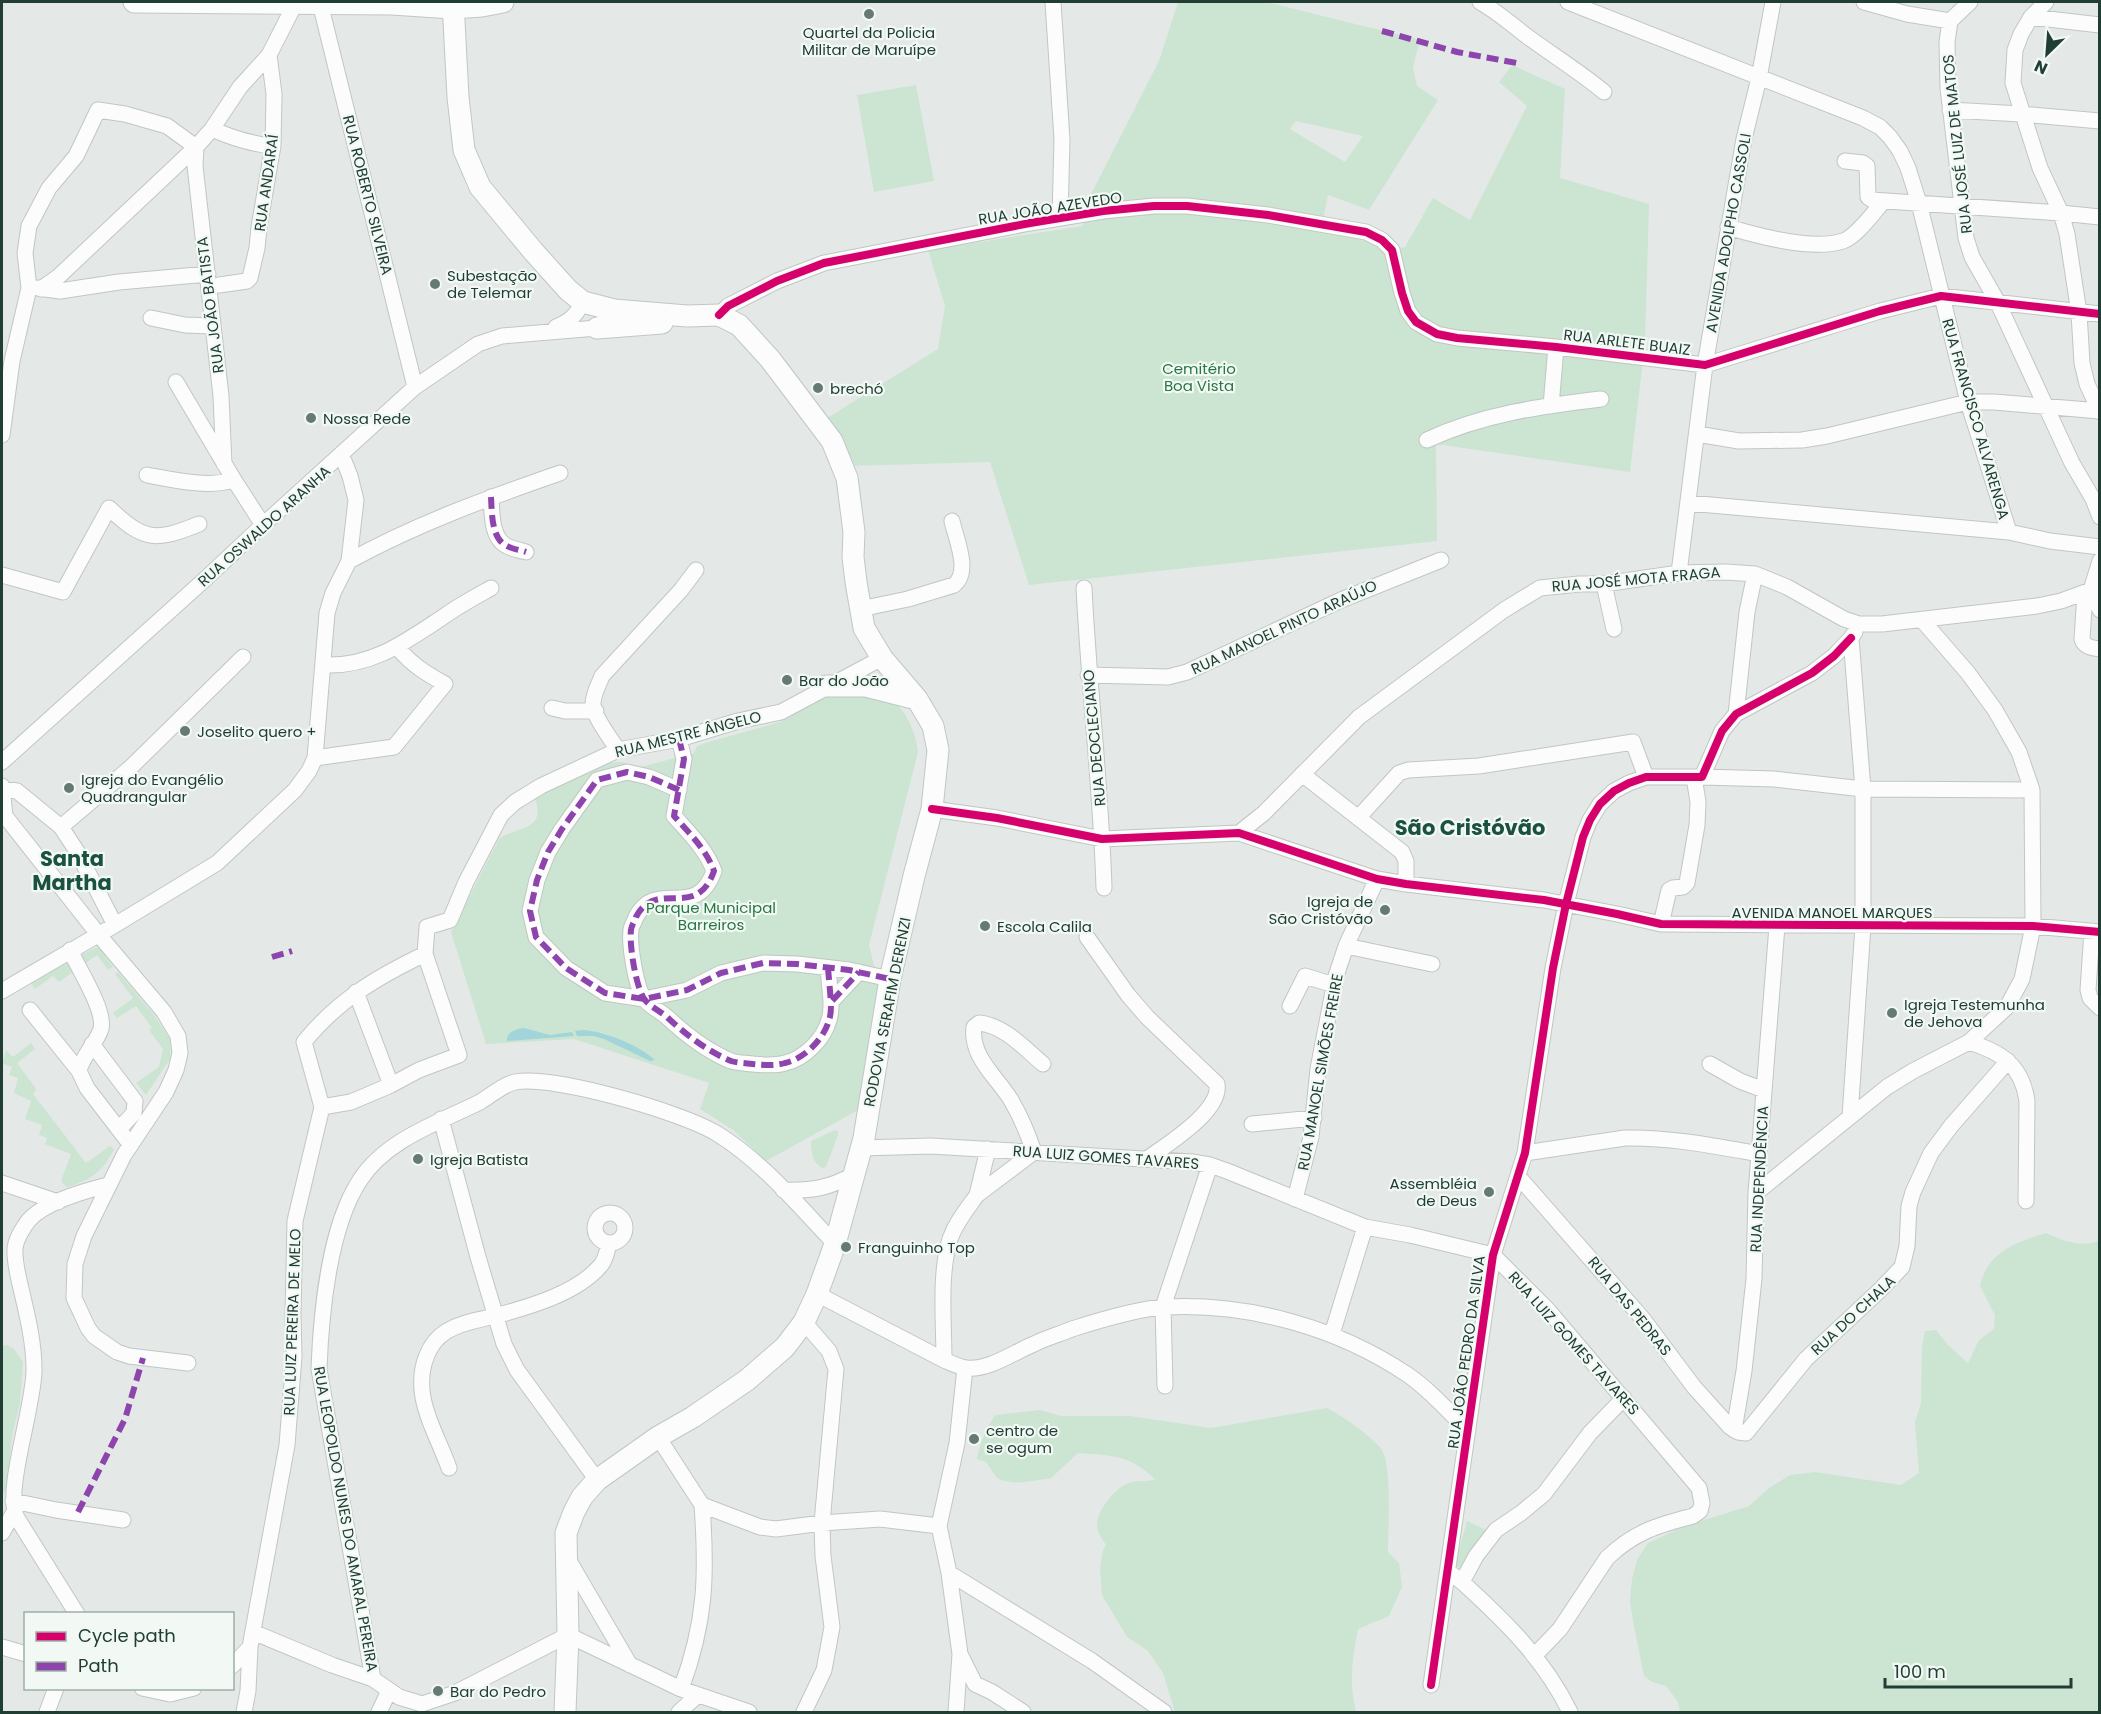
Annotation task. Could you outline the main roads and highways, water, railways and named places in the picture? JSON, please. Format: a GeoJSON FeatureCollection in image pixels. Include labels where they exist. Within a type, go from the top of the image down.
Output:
{"type":"FeatureCollection","features":[{"type":"Feature","properties":{"kind":"main road"},"geometry":{"type":"LineString","coordinates":[[134,2],[482,6],[502,2]]}},
{"type":"Feature","properties":{"kind":"main road"},"geometry":{"type":"LineString","coordinates":[[452,5],[462,140],[480,187],[568,291],[584,302],[614,310],[687,316]]}},
{"type":"Feature","properties":{"kind":"main road","name":"RODOVIA SERAFIM DERENZI"},"geometry":{"type":"LineString","coordinates":[[565,1713],[568,1635],[566,1533],[582,1497],[597,1480],[658,1437],[693,1417],[747,1380],[785,1347],[804,1322],[817,1294],[835,1244],[861,1149],[890,979],[932,808],[939,761],[937,737],[917,699],[882,658],[864,628],[854,557],[854,532],[847,478],[832,441],[770,359],[739,325],[719,315],[687,316]]}},
{"type":"Feature","properties":{"kind":"main road"},"geometry":{"type":"LineString","coordinates":[[597,328],[670,322],[687,316]]}},
{"type":"Feature","properties":{"kind":"main road"},"geometry":{"type":"LineString","coordinates":[[826,686],[866,686],[917,699]]}},
{"type":"Feature","properties":{"kind":"water"},"geometry":{"type":"Polygon","coordinates":[[[524,1028],[550,1035],[572,1032],[574,1036],[507,1041],[510,1033],[524,1028]]]}},
{"type":"Feature","properties":{"kind":"water"},"geometry":{"type":"Polygon","coordinates":[[[582,1030],[621,1040],[640,1049],[655,1060],[650,1061],[604,1039],[577,1036],[575,1031],[582,1030]]]}},
{"type":"Feature","properties":{"kind":"place","name":"Quartel da Policia Militar de Maruípe"},"geometry":{"type":"Point","coordinates":[869,14]}},
{"type":"Feature","properties":{"kind":"place","name":"Subestação de Telemar"},"geometry":{"type":"Point","coordinates":[435,284]}},
{"type":"Feature","properties":{"kind":"place","name":"brechó"},"geometry":{"type":"Point","coordinates":[818,388]}},
{"type":"Feature","properties":{"kind":"place","name":"Nossa Rede"},"geometry":{"type":"Point","coordinates":[311,418]}},
{"type":"Feature","properties":{"kind":"place","name":"Bar do João"},"geometry":{"type":"Point","coordinates":[787,680]}},
{"type":"Feature","properties":{"kind":"place","name":"Joselito quero +"},"geometry":{"type":"Point","coordinates":[185,731]}},
{"type":"Feature","properties":{"kind":"place","name":"Igreja do Evangélio Quadrangular"},"geometry":{"type":"Point","coordinates":[69,788]}},
{"type":"Feature","properties":{"kind":"place","name":"Igreja de São Cristóvão"},"geometry":{"type":"Point","coordinates":[1385,910]}},
{"type":"Feature","properties":{"kind":"place","name":"Escola Calila"},"geometry":{"type":"Point","coordinates":[985,926]}},
{"type":"Feature","properties":{"kind":"place","name":"Igreja Testemunha de Jehova"},"geometry":{"type":"Point","coordinates":[1892,1013]}},
{"type":"Feature","properties":{"kind":"place","name":"Igreja Batista"},"geometry":{"type":"Point","coordinates":[418,1159]}},
{"type":"Feature","properties":{"kind":"place","name":"Assembléia de Deus"},"geometry":{"type":"Point","coordinates":[1489,1192]}},
{"type":"Feature","properties":{"kind":"place","name":"Franguinho Top"},"geometry":{"type":"Point","coordinates":[846,1247]}},
{"type":"Feature","properties":{"kind":"place","name":"centro de se ogum"},"geometry":{"type":"Point","coordinates":[974,1439]}},
{"type":"Feature","properties":{"kind":"place","name":"Bar do Pedro"},"geometry":{"type":"Point","coordinates":[438,1691]}},
{"type":"Feature","properties":{"kind":"district","name":"São Cristóvão"},"geometry":{"type":"Point","coordinates":[1470,827]}},
{"type":"Feature","properties":{"kind":"district","name":"Santa Martha"},"geometry":{"type":"Point","coordinates":[72,870]}},
{"type":"Feature","properties":{"kind":"park label","name":"Cemitério Boa Vista"},"geometry":{"type":"Point","coordinates":[1199,376]}},
{"type":"Feature","properties":{"kind":"park label","name":"Parque Municipal Barreiros"},"geometry":{"type":"Point","coordinates":[711,916]}}]}
